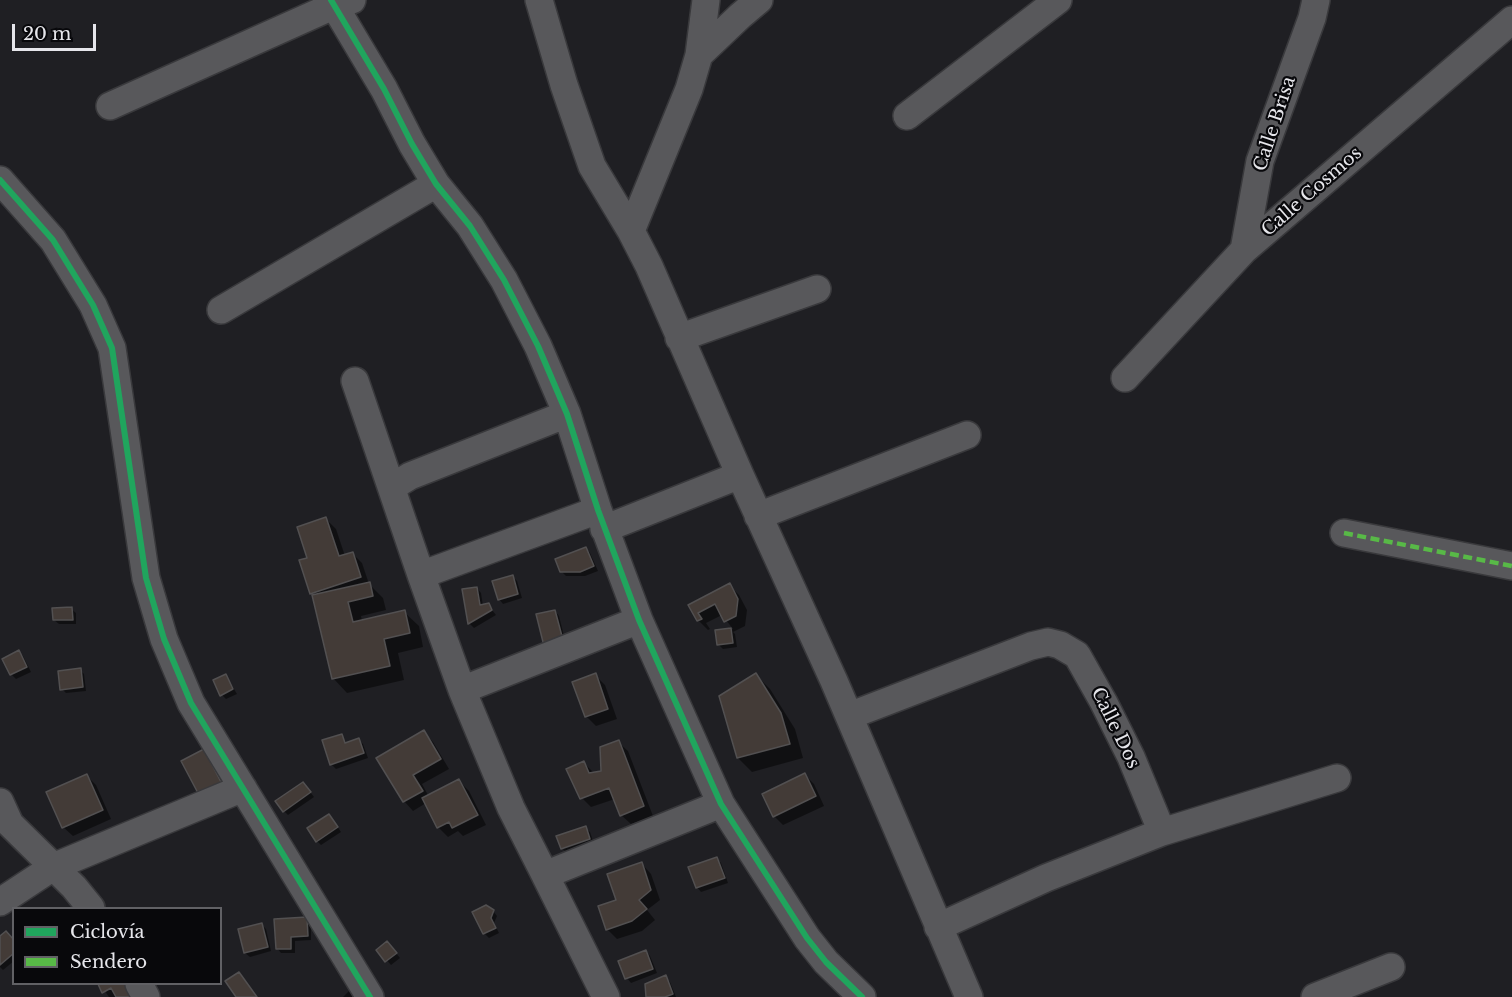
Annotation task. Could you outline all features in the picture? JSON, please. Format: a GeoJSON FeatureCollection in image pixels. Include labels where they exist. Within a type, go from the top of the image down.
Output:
{"type":"FeatureCollection","features":[{"type":"Feature","properties":{"kind":"street"},"geometry":{"type":"LineString","coordinates":[[539,0],[564,85],[592,166],[649,266],[758,516],[849,716],[969,997]]}},
{"type":"Feature","properties":{"kind":"street"},"geometry":{"type":"LineString","coordinates":[[631,231],[689,89],[699,55],[706,0]]}},
{"type":"Feature","properties":{"kind":"street"},"geometry":{"type":"LineString","coordinates":[[699,55],[759,0]]}},
{"type":"Feature","properties":{"kind":"street"},"geometry":{"type":"LineString","coordinates":[[907,116],[1059,0]]}},
{"type":"Feature","properties":{"kind":"street","name":"Calle Brisa"},"geometry":{"type":"LineString","coordinates":[[1244,250],[1260,161],[1312,18],[1316,0]]}},
{"type":"Feature","properties":{"kind":"street"},"geometry":{"type":"LineString","coordinates":[[110,106],[339,2],[412,144],[436,184],[470,226],[504,280],[538,346],[567,414],[601,519],[639,620],[721,804],[807,938],[826,962],[862,997]]}},
{"type":"Feature","properties":{"kind":"street","name":"Calle Cosmos"},"geometry":{"type":"LineString","coordinates":[[1125,378],[1244,250],[1512,20]]}},
{"type":"Feature","properties":{"kind":"street"},"geometry":{"type":"LineString","coordinates":[[0,180],[53,240],[93,305],[112,348],[146,578],[164,639],[191,703],[370,997]]}},
{"type":"Feature","properties":{"kind":"street"},"geometry":{"type":"LineString","coordinates":[[221,310],[436,184]]}},
{"type":"Feature","properties":{"kind":"street"},"geometry":{"type":"LineString","coordinates":[[679,338],[817,289]]}},
{"type":"Feature","properties":{"kind":"street"},"geometry":{"type":"LineString","coordinates":[[355,381],[420,575],[462,690],[511,808],[606,997]]}},
{"type":"Feature","properties":{"kind":"street"},"geometry":{"type":"LineString","coordinates":[[392,487],[410,476],[567,414]]}},
{"type":"Feature","properties":{"kind":"street"},"geometry":{"type":"LineString","coordinates":[[758,516],[967,435]]}},
{"type":"Feature","properties":{"kind":"street"},"geometry":{"type":"LineString","coordinates":[[420,575],[740,475]]}},
{"type":"Feature","properties":{"kind":"street"},"geometry":{"type":"LineString","coordinates":[[1344,533],[1512,566]]}},
{"type":"Feature","properties":{"kind":"street"},"geometry":{"type":"LineString","coordinates":[[462,690],[639,620]]}},
{"type":"Feature","properties":{"kind":"street","name":"Calle Dos"},"geometry":{"type":"LineString","coordinates":[[849,716],[1031,646],[1048,642],[1060,645],[1077,655],[1104,703],[1131,757],[1162,832]]}},
{"type":"Feature","properties":{"kind":"street"},"geometry":{"type":"LineString","coordinates":[[938,927],[1046,878],[1162,832],[1338,778]]}},
{"type":"Feature","properties":{"kind":"street"},"geometry":{"type":"LineString","coordinates":[[0,902],[53,867],[243,788]]}},
{"type":"Feature","properties":{"kind":"street"},"geometry":{"type":"LineString","coordinates":[[0,802],[10,824],[74,887],[89,907]]}},
{"type":"Feature","properties":{"kind":"street"},"geometry":{"type":"LineString","coordinates":[[545,875],[721,804]]}},
{"type":"Feature","properties":{"kind":"street"},"geometry":{"type":"LineString","coordinates":[[1315,997],[1390,967]]}},
{"type":"Feature","properties":{"kind":"building"},"geometry":{"type":"Polygon","coordinates":[[[326,517],[339,556],[353,552],[361,577],[310,594],[299,560],[307,558],[297,527],[326,517]]]}},
{"type":"Feature","properties":{"kind":"building"},"geometry":{"type":"Polygon","coordinates":[[[586,547],[594,566],[580,572],[560,572],[555,559],[586,547]]]}},
{"type":"Feature","properties":{"kind":"building"},"geometry":{"type":"Polygon","coordinates":[[[513,575],[518,594],[498,600],[492,581],[513,575]]]}},
{"type":"Feature","properties":{"kind":"building"},"geometry":{"type":"Polygon","coordinates":[[[370,582],[373,596],[348,602],[353,622],[405,610],[410,633],[384,639],[390,666],[332,679],[312,595],[370,582]]]}},
{"type":"Feature","properties":{"kind":"building"},"geometry":{"type":"Polygon","coordinates":[[[730,583],[738,599],[736,616],[724,622],[715,604],[698,613],[702,619],[697,621],[688,605],[730,583]]]}},
{"type":"Feature","properties":{"kind":"building"},"geometry":{"type":"Polygon","coordinates":[[[477,587],[480,605],[489,603],[492,610],[468,624],[462,589],[477,587]]]}},
{"type":"Feature","properties":{"kind":"building"},"geometry":{"type":"Polygon","coordinates":[[[72,607],[73,620],[53,620],[52,608],[72,607]]]}},
{"type":"Feature","properties":{"kind":"building"},"geometry":{"type":"Polygon","coordinates":[[[555,610],[563,640],[545,650],[536,614],[555,610]]]}},
{"type":"Feature","properties":{"kind":"building"},"geometry":{"type":"Polygon","coordinates":[[[731,628],[733,643],[717,645],[715,630],[731,628]]]}},
{"type":"Feature","properties":{"kind":"building"},"geometry":{"type":"Polygon","coordinates":[[[19,650],[27,667],[10,675],[2,659],[19,650]]]}},
{"type":"Feature","properties":{"kind":"building"},"geometry":{"type":"Polygon","coordinates":[[[81,668],[83,687],[60,690],[58,671],[81,668]]]}},
{"type":"Feature","properties":{"kind":"building"},"geometry":{"type":"Polygon","coordinates":[[[596,673],[608,709],[585,717],[572,682],[596,673]]]}},
{"type":"Feature","properties":{"kind":"building"},"geometry":{"type":"Polygon","coordinates":[[[756,673],[781,713],[790,744],[737,758],[719,696],[756,673]]]}},
{"type":"Feature","properties":{"kind":"building"},"geometry":{"type":"Polygon","coordinates":[[[226,674],[233,689],[220,696],[213,680],[226,674]]]}},
{"type":"Feature","properties":{"kind":"building"},"geometry":{"type":"Polygon","coordinates":[[[424,730],[441,759],[413,775],[423,791],[403,802],[376,758],[424,730]]]}},
{"type":"Feature","properties":{"kind":"building"},"geometry":{"type":"Polygon","coordinates":[[[342,734],[345,743],[359,738],[364,753],[330,765],[322,740],[342,734]]]}},
{"type":"Feature","properties":{"kind":"building"},"geometry":{"type":"Polygon","coordinates":[[[619,740],[644,806],[620,816],[609,788],[580,799],[566,769],[584,761],[589,773],[601,771],[600,747],[619,740]]]}},
{"type":"Feature","properties":{"kind":"building"},"geometry":{"type":"Polygon","coordinates":[[[204,749],[222,784],[199,795],[181,761],[204,749]]]}},
{"type":"Feature","properties":{"kind":"building"},"geometry":{"type":"Polygon","coordinates":[[[805,773],[816,796],[773,817],[762,794],[805,773]]]}},
{"type":"Feature","properties":{"kind":"building"},"geometry":{"type":"Polygon","coordinates":[[[87,774],[103,810],[62,828],[46,792],[87,774]]]}},
{"type":"Feature","properties":{"kind":"building"},"geometry":{"type":"Polygon","coordinates":[[[459,779],[478,815],[452,828],[449,822],[437,828],[422,798],[459,779]]]}},
{"type":"Feature","properties":{"kind":"building"},"geometry":{"type":"Polygon","coordinates":[[[303,782],[311,792],[283,812],[275,801],[303,782]]]}},
{"type":"Feature","properties":{"kind":"building"},"geometry":{"type":"Polygon","coordinates":[[[329,814],[338,827],[316,842],[307,828],[329,814]]]}},
{"type":"Feature","properties":{"kind":"building"},"geometry":{"type":"Polygon","coordinates":[[[586,826],[590,839],[561,849],[556,836],[586,826]]]}},
{"type":"Feature","properties":{"kind":"building"},"geometry":{"type":"Polygon","coordinates":[[[717,857],[725,878],[696,888],[688,867],[717,857]]]}},
{"type":"Feature","properties":{"kind":"building"},"geometry":{"type":"Polygon","coordinates":[[[642,862],[651,890],[639,900],[647,909],[632,921],[606,930],[598,906],[616,900],[607,874],[642,862]]]}},
{"type":"Feature","properties":{"kind":"building"},"geometry":{"type":"Polygon","coordinates":[[[486,905],[494,910],[491,918],[496,928],[483,934],[472,912],[486,905]]]}},
{"type":"Feature","properties":{"kind":"building"},"geometry":{"type":"Polygon","coordinates":[[[307,917],[308,936],[291,937],[291,949],[276,949],[274,919],[307,917]]]}},
{"type":"Feature","properties":{"kind":"building"},"geometry":{"type":"Polygon","coordinates":[[[262,923],[268,947],[244,953],[238,929],[262,923]]]}},
{"type":"Feature","properties":{"kind":"building"},"geometry":{"type":"Polygon","coordinates":[[[6,931],[12,938],[12,955],[0,965],[0,936],[6,931]]]}},
{"type":"Feature","properties":{"kind":"building"},"geometry":{"type":"Polygon","coordinates":[[[387,941],[397,953],[385,962],[376,950],[387,941]]]}},
{"type":"Feature","properties":{"kind":"building"},"geometry":{"type":"Polygon","coordinates":[[[646,950],[653,969],[625,979],[618,961],[646,950]]]}},
{"type":"Feature","properties":{"kind":"building"},"geometry":{"type":"Polygon","coordinates":[[[239,972],[257,997],[236,997],[225,981],[239,972]]]}},
{"type":"Feature","properties":{"kind":"building"},"geometry":{"type":"Polygon","coordinates":[[[666,975],[673,994],[665,997],[646,997],[645,984],[666,975]]]}},
{"type":"Feature","properties":{"kind":"building"},"geometry":{"type":"Polygon","coordinates":[[[98,985],[129,985],[135,997],[116,997],[111,988],[102,993],[98,985]]]}},
{"type":"Feature","properties":{"kind":"marked path"},"geometry":{"type":"LineString","coordinates":[[1344,533],[1512,566]]}},
{"type":"Feature","properties":{"kind":"cycle path"},"geometry":{"type":"LineString","coordinates":[[331,0],[384,89],[412,144],[436,184],[470,226],[504,280],[538,346],[567,414],[598,510],[639,620],[721,804],[807,938],[826,962],[862,997]]}},
{"type":"Feature","properties":{"kind":"cycle path"},"geometry":{"type":"LineString","coordinates":[[0,180],[53,240],[93,305],[112,348],[146,578],[164,639],[191,703],[370,997]]}}]}
